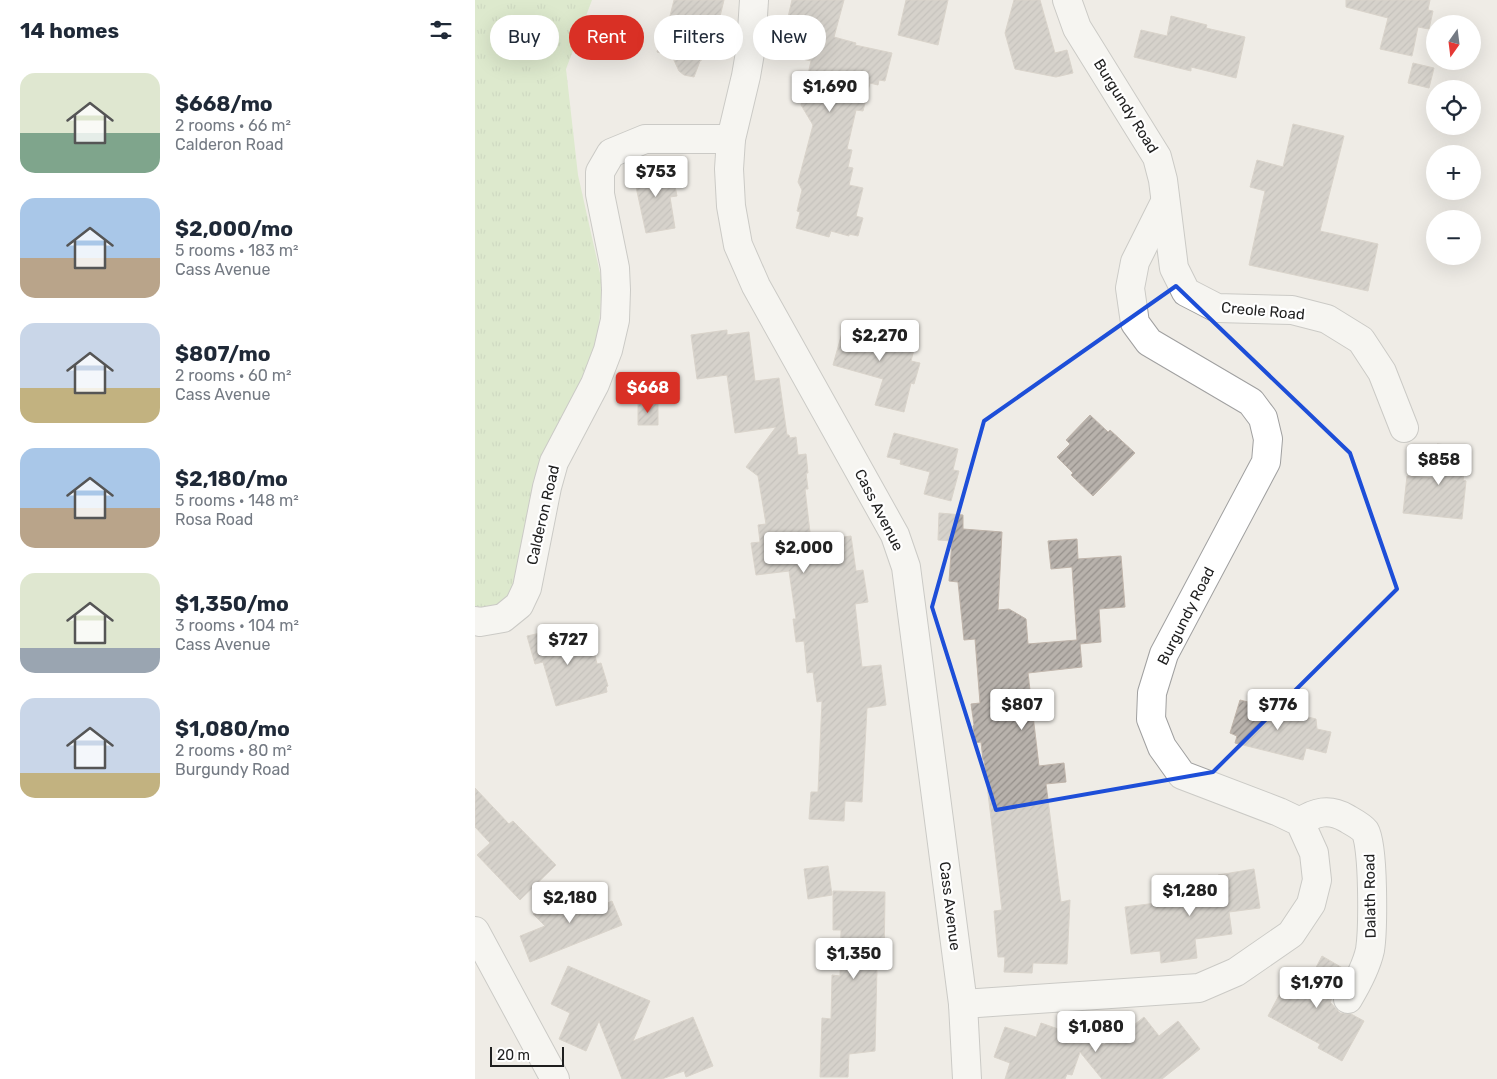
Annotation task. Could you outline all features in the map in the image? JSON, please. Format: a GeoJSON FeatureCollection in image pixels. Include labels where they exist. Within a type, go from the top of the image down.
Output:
{"type":"FeatureCollection","features":[{"type":"Feature","properties":{"kind":"street","name":"Cass Avenue"},"geometry":{"type":"LineString","coordinates":[[754,0],[751,47],[731,139],[729,169],[731,206],[738,245],[756,286],[895,535],[906,567],[963,1004],[967,1079]]}},
{"type":"Feature","properties":{"kind":"street","name":"Burgundy Road"},"geometry":{"type":"LineString","coordinates":[[1067,0],[1077,28],[1157,157],[1163,180],[1165,202],[1135,262],[1130,288],[1135,322],[1149,342],[1251,402],[1263,418],[1268,439],[1266,462],[1164,654],[1152,693],[1151,719],[1162,747],[1182,775],[1279,812],[1300,822]]}},
{"type":"Feature","properties":{"kind":"street","name":"Calderon Road"},"geometry":{"type":"LineString","coordinates":[[475,621],[480,622],[503,618],[519,605],[527,588],[547,487],[555,462],[595,384],[608,350],[615,320],[616,290],[615,268],[600,194],[600,172],[611,153],[645,139],[731,139]]}},
{"type":"Feature","properties":{"kind":"street","name":"Creole Road"},"geometry":{"type":"LineString","coordinates":[[1165,202],[1174,268],[1186,292],[1217,308],[1292,310],[1327,319],[1352,334],[1361,340],[1382,372],[1404,428]]}},
{"type":"Feature","properties":{"kind":"street","name":"Dalath Road"},"geometry":{"type":"LineString","coordinates":[[1300,822],[1309,816],[1324,812],[1337,812],[1364,831],[1370,848],[1373,932],[1361,978],[1348,999]]}},
{"type":"Feature","properties":{"kind":"street"},"geometry":{"type":"LineString","coordinates":[[963,1004],[1199,988],[1235,972],[1291,934],[1311,904],[1317,880],[1314,853],[1300,822]]}},
{"type":"Feature","properties":{"kind":"street"},"geometry":{"type":"LineString","coordinates":[[475,930],[555,1079]]}},
{"type":"Feature","properties":{"kind":"highlighted area"},"geometry":{"type":"Polygon","coordinates":[[[1176,286],[1350,453],[1397,589],[1213,772],[996,810],[932,607],[984,421],[1176,286]]]}},
{"type":"Feature","properties":{"kind":"green space"},"geometry":{"type":"Polygon","coordinates":[[[475,0],[592,0],[586,15],[569,15],[569,60],[566,69],[578,175],[602,282],[598,343],[516,596],[489,611],[475,608],[475,0]]]}},
{"type":"Feature","properties":{"kind":"building"},"geometry":{"type":"Polygon","coordinates":[[[674,0],[724,0],[720,15],[670,15],[674,0]]]}},
{"type":"Feature","properties":{"kind":"building"},"geometry":{"type":"Polygon","coordinates":[[[792,0],[844,0],[834,37],[856,43],[855,45],[892,53],[885,81],[879,80],[878,85],[870,83],[863,111],[856,110],[847,149],[852,150],[848,167],[853,168],[849,185],[863,188],[856,216],[863,218],[858,236],[849,234],[849,236],[831,231],[829,237],[796,228],[800,212],[797,211],[802,190],[798,182],[813,125],[801,105],[811,61],[807,60],[826,60],[826,15],[788,15],[792,0]]]}},
{"type":"Feature","properties":{"kind":"building"},"geometry":{"type":"Polygon","coordinates":[[[906,0],[948,0],[938,45],[898,35],[906,0]]]}},
{"type":"Feature","properties":{"kind":"building"},"geometry":{"type":"Polygon","coordinates":[[[1014,0],[1040,0],[1055,53],[1067,50],[1073,73],[1056,77],[1015,69],[1005,33],[1014,0]]]}},
{"type":"Feature","properties":{"kind":"building"},"geometry":{"type":"Polygon","coordinates":[[[1346,0],[1430,0],[1428,10],[1433,11],[1432,15],[1426,15],[1426,28],[1418,27],[1412,56],[1380,49],[1388,18],[1346,7],[1346,0]]]}},
{"type":"Feature","properties":{"kind":"building"},"geometry":{"type":"Polygon","coordinates":[[[1171,16],[1207,25],[1206,28],[1245,37],[1236,78],[1191,67],[1191,71],[1134,57],[1141,30],[1167,36],[1171,16]]]}},
{"type":"Feature","properties":{"kind":"building"},"geometry":{"type":"Polygon","coordinates":[[[674,60],[702,60],[694,77],[684,75],[679,71],[674,60]]]}},
{"type":"Feature","properties":{"kind":"building"},"geometry":{"type":"Polygon","coordinates":[[[1413,63],[1426,66],[1426,70],[1434,70],[1431,80],[1426,80],[1426,87],[1408,83],[1413,63]]]}},
{"type":"Feature","properties":{"kind":"building"},"geometry":{"type":"Polygon","coordinates":[[[1293,124],[1344,136],[1320,231],[1378,244],[1368,291],[1249,265],[1265,191],[1250,187],[1257,160],[1283,167],[1293,124]]]}},
{"type":"Feature","properties":{"kind":"building"},"geometry":{"type":"Polygon","coordinates":[[[671,166],[677,196],[670,197],[675,228],[646,233],[633,173],[671,166]]]}},
{"type":"Feature","properties":{"kind":"building"},"geometry":{"type":"Polygon","coordinates":[[[845,322],[916,342],[911,361],[920,363],[914,384],[911,383],[904,412],[875,405],[883,379],[833,365],[845,322]]]}},
{"type":"Feature","properties":{"kind":"building"},"geometry":{"type":"Polygon","coordinates":[[[727,330],[727,335],[749,332],[755,381],[779,378],[787,435],[790,438],[796,437],[798,455],[806,454],[808,489],[805,489],[811,541],[851,536],[856,571],[863,570],[868,602],[855,604],[862,667],[881,665],[886,705],[867,708],[862,802],[845,801],[844,821],[809,819],[811,792],[818,792],[822,701],[817,702],[813,672],[807,673],[804,641],[796,642],[793,619],[796,619],[789,571],[756,575],[751,543],[760,542],[758,525],[766,524],[758,476],[746,467],[776,427],[735,433],[727,375],[697,379],[691,335],[727,330]]]}},
{"type":"Feature","properties":{"kind":"building"},"geometry":{"type":"Polygon","coordinates":[[[638,402],[658,403],[658,425],[638,425],[638,402]]]}},
{"type":"Feature","properties":{"kind":"building"},"geometry":{"type":"Polygon","coordinates":[[[1090,415],[1135,453],[1093,496],[1071,475],[1073,473],[1057,457],[1070,444],[1066,440],[1090,415]]]}},
{"type":"Feature","properties":{"kind":"building"},"geometry":{"type":"Polygon","coordinates":[[[894,433],[958,449],[953,470],[959,471],[951,501],[924,494],[930,472],[900,464],[901,460],[887,457],[894,433]]]}},
{"type":"Feature","properties":{"kind":"building"},"geometry":{"type":"Polygon","coordinates":[[[1437,444],[1467,447],[1463,480],[1466,481],[1462,519],[1403,513],[1407,476],[1434,478],[1437,444]]]}},
{"type":"Feature","properties":{"kind":"building"},"geometry":{"type":"Polygon","coordinates":[[[939,513],[963,515],[963,529],[1002,532],[998,610],[1009,609],[1026,619],[1028,644],[1077,640],[1072,567],[1051,569],[1048,541],[1077,539],[1078,559],[1121,556],[1125,607],[1099,609],[1101,642],[1080,644],[1082,667],[1028,673],[1039,766],[1064,763],[1066,782],[1046,784],[1061,902],[1070,900],[1067,964],[1033,963],[1032,973],[1004,972],[1005,957],[998,957],[994,911],[1002,910],[984,760],[981,742],[975,743],[971,704],[980,703],[975,639],[964,640],[958,582],[949,581],[952,541],[938,540],[939,513]]]}},
{"type":"Feature","properties":{"kind":"building"},"geometry":{"type":"Polygon","coordinates":[[[572,626],[577,646],[592,642],[597,664],[601,663],[608,686],[606,687],[607,692],[556,706],[543,662],[535,664],[527,636],[572,626]]]}},
{"type":"Feature","properties":{"kind":"building"},"geometry":{"type":"Polygon","coordinates":[[[1240,700],[1316,719],[1317,729],[1331,732],[1326,753],[1306,748],[1303,760],[1235,743],[1237,736],[1230,733],[1240,700]]]}},
{"type":"Feature","properties":{"kind":"building"},"geometry":{"type":"Polygon","coordinates":[[[475,788],[509,824],[513,821],[556,865],[520,900],[477,855],[490,843],[475,827],[475,788]]]}},
{"type":"Feature","properties":{"kind":"building"},"geometry":{"type":"Polygon","coordinates":[[[828,866],[832,895],[808,899],[804,869],[828,866]]]}},
{"type":"Feature","properties":{"kind":"building"},"geometry":{"type":"Polygon","coordinates":[[[1254,869],[1260,908],[1229,912],[1232,934],[1195,939],[1197,958],[1161,963],[1160,951],[1131,954],[1125,907],[1172,901],[1171,892],[1207,888],[1206,886],[1219,884],[1218,875],[1254,869]]]}},
{"type":"Feature","properties":{"kind":"building"},"geometry":{"type":"Polygon","coordinates":[[[597,888],[603,905],[612,901],[622,925],[530,962],[520,936],[545,926],[533,914],[597,888]]]}},
{"type":"Feature","properties":{"kind":"building"},"geometry":{"type":"Polygon","coordinates":[[[833,891],[885,892],[884,968],[877,968],[875,1051],[849,1054],[848,1077],[820,1077],[822,1018],[831,1019],[832,975],[840,976],[841,930],[833,930],[833,891]]]}},
{"type":"Feature","properties":{"kind":"building"},"geometry":{"type":"Polygon","coordinates":[[[1322,956],[1346,970],[1330,1002],[1340,1013],[1351,1014],[1364,1021],[1342,1061],[1318,1048],[1320,1044],[1268,1016],[1293,969],[1311,977],[1322,956]]]}},
{"type":"Feature","properties":{"kind":"building"},"geometry":{"type":"Polygon","coordinates":[[[568,966],[650,1001],[633,1041],[693,1017],[713,1066],[686,1077],[684,1071],[662,1079],[622,1079],[599,1021],[586,1051],[559,1039],[570,1013],[551,1004],[568,966]]]}},
{"type":"Feature","properties":{"kind":"building"},"geometry":{"type":"Polygon","coordinates":[[[1144,1017],[1159,1036],[1178,1021],[1200,1049],[1162,1079],[1102,1079],[1080,1052],[1072,1075],[1067,1074],[1065,1079],[1005,1079],[1010,1063],[994,1057],[1005,1027],[1036,1037],[1041,1023],[1104,1045],[1118,1035],[1119,1037],[1144,1017]]]}}]}
